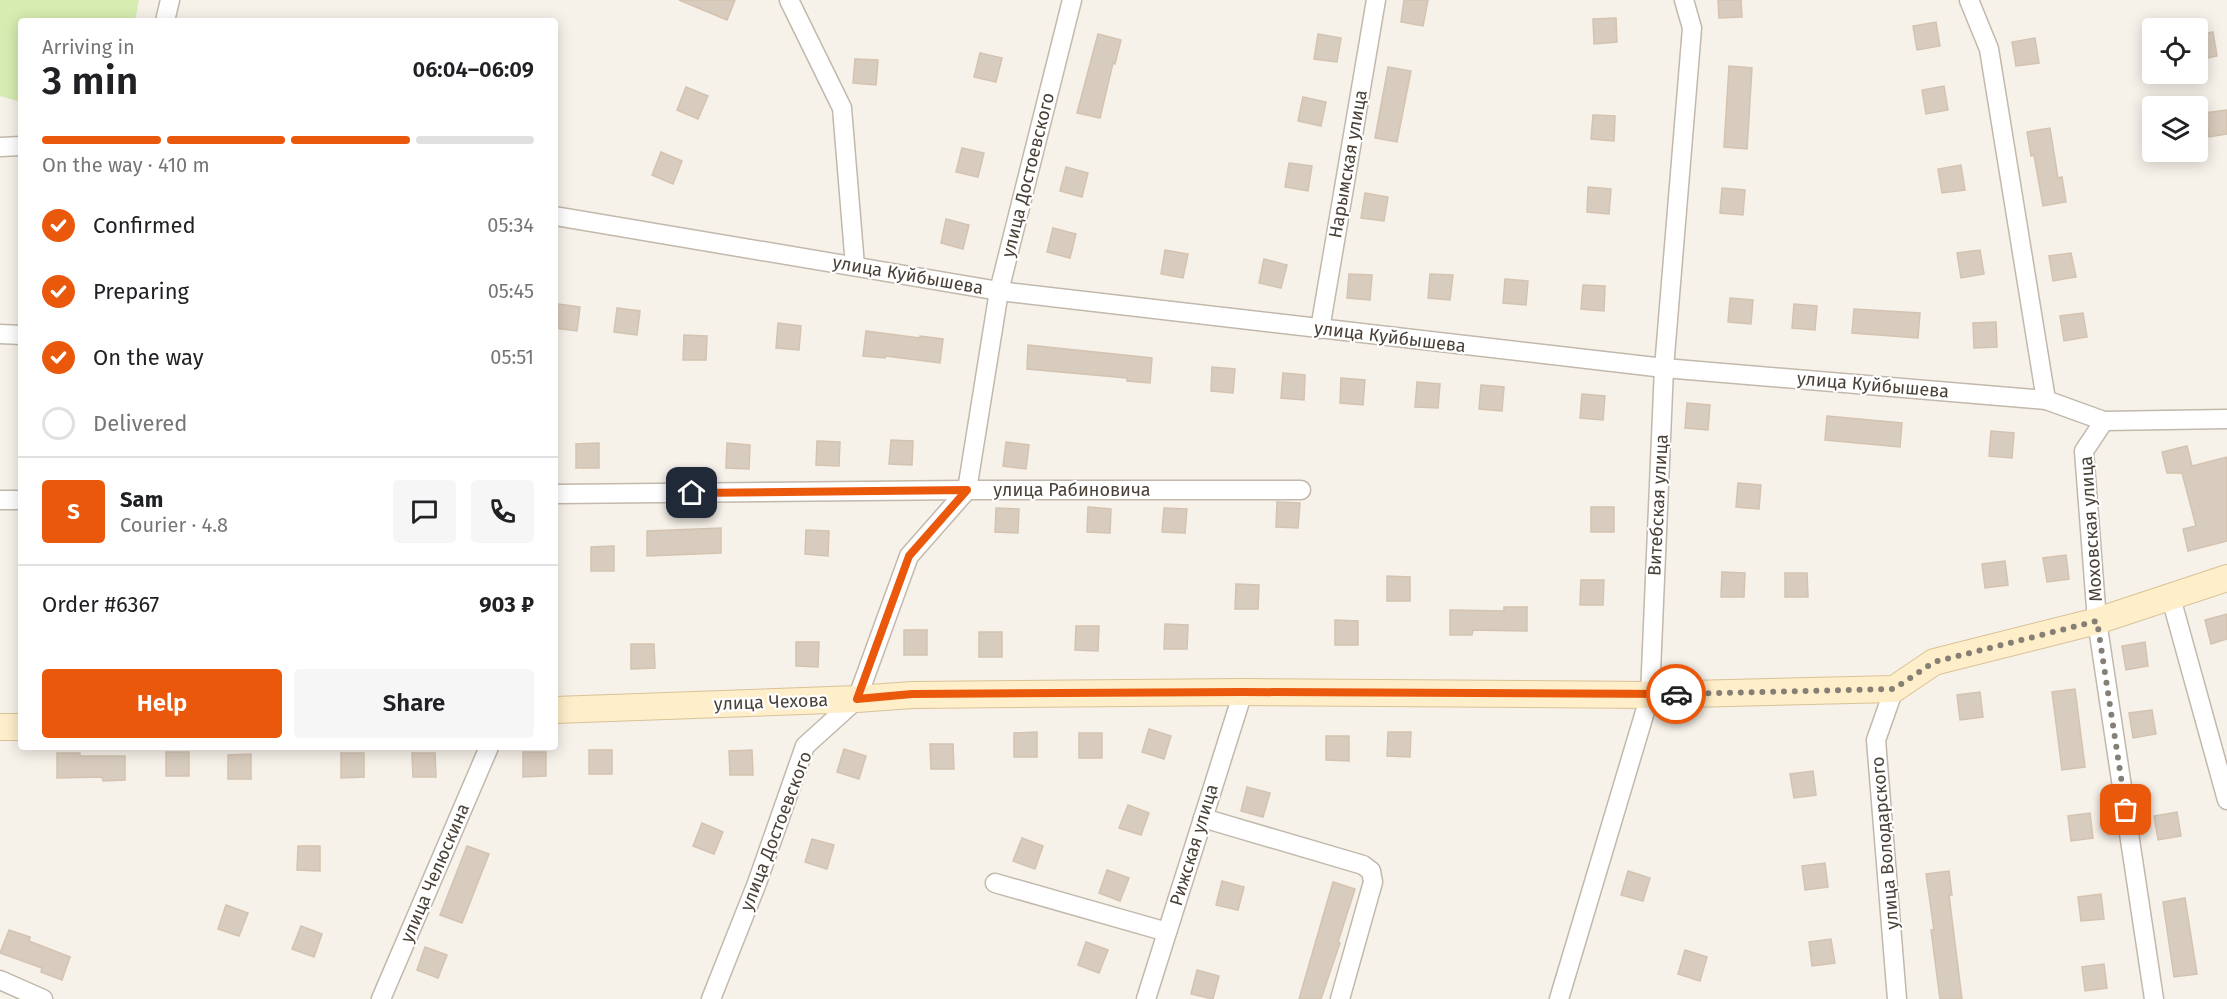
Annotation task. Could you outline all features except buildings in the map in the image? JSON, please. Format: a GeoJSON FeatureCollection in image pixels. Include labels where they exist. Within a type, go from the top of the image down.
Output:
{"type":"FeatureCollection","features":[{"type":"Feature","properties":{"kind":"street"},"geometry":{"type":"LineString","coordinates":[[166,18],[170,0]]}},
{"type":"Feature","properties":{"kind":"street"},"geometry":{"type":"LineString","coordinates":[[789,0],[842,108],[855,266]]}},
{"type":"Feature","properties":{"kind":"street","name":"улица Достоевского"},"geometry":{"type":"LineString","coordinates":[[711,999],[757,883],[805,746],[857,699],[909,556],[967,490],[999,291],[1072,0]]}},
{"type":"Feature","properties":{"kind":"street","name":"Нарымская улица"},"geometry":{"type":"LineString","coordinates":[[1320,329],[1376,0]]}},
{"type":"Feature","properties":{"kind":"street","name":"Витебская улица"},"geometry":{"type":"LineString","coordinates":[[1559,999],[1650,695],[1664,368],[1692,28],[1684,0]]}},
{"type":"Feature","properties":{"kind":"street"},"geometry":{"type":"LineString","coordinates":[[1969,0],[1989,49],[2046,400]]}},
{"type":"Feature","properties":{"kind":"street"},"geometry":{"type":"LineString","coordinates":[[0,147],[18,146]]}},
{"type":"Feature","properties":{"kind":"street","name":"улица Куйбышева"},"geometry":{"type":"LineString","coordinates":[[558,216],[999,291],[1664,368],[2046,400],[2104,421],[2227,419]]}},
{"type":"Feature","properties":{"kind":"street"},"geometry":{"type":"LineString","coordinates":[[0,334],[18,335]]}},
{"type":"Feature","properties":{"kind":"street","name":"Моховская улица"},"geometry":{"type":"LineString","coordinates":[[2104,421],[2084,451],[2097,621],[2154,999]]}},
{"type":"Feature","properties":{"kind":"street","name":"улица Рабиновича"},"geometry":{"type":"LineString","coordinates":[[558,494],[1301,490]]}},
{"type":"Feature","properties":{"kind":"street"},"geometry":{"type":"LineString","coordinates":[[0,500],[18,500]]}},
{"type":"Feature","properties":{"kind":"street"},"geometry":{"type":"LineString","coordinates":[[1894,689],[1934,662],[2097,621],[2227,578]]}},
{"type":"Feature","properties":{"kind":"street"},"geometry":{"type":"LineString","coordinates":[[2172,598],[2227,800]]}},
{"type":"Feature","properties":{"kind":"street","name":"улица Чехова"},"geometry":{"type":"LineString","coordinates":[[558,710],[857,699],[912,694],[1243,692],[1650,695],[1894,689]]}},
{"type":"Feature","properties":{"kind":"street","name":"улица Володарского"},"geometry":{"type":"LineString","coordinates":[[1894,689],[1876,740],[1897,999]]}},
{"type":"Feature","properties":{"kind":"street","name":"Рижская улица"},"geometry":{"type":"LineString","coordinates":[[1146,999],[1243,692]]}},
{"type":"Feature","properties":{"kind":"street"},"geometry":{"type":"LineString","coordinates":[[0,727],[18,726]]}},
{"type":"Feature","properties":{"kind":"street","name":"улица Челюскина"},"geometry":{"type":"LineString","coordinates":[[381,999],[488,750]]}},
{"type":"Feature","properties":{"kind":"street"},"geometry":{"type":"LineString","coordinates":[[1203,819],[1363,865],[1371,871],[1373,882],[1340,999]]}},
{"type":"Feature","properties":{"kind":"street"},"geometry":{"type":"LineString","coordinates":[[995,883],[1167,932]]}},
{"type":"Feature","properties":{"kind":"street"},"geometry":{"type":"LineString","coordinates":[[0,980],[44,999]]}},
{"type":"Feature","properties":{"kind":"green space"},"geometry":{"type":"Polygon","coordinates":[[[0,0],[139,0],[136,18],[18,18],[18,101],[0,96],[0,0]]]}},
{"type":"Feature","properties":{"kind":"way so far"},"geometry":{"type":"LineString","coordinates":[[1676,694],[1894,689],[1934,662],[2097,621],[2126,810]]}},
{"type":"Feature","properties":{"kind":"route"},"geometry":{"type":"LineString","coordinates":[[692,493],[967,490],[909,556],[857,699],[912,694],[1243,692],[1676,694]]}}]}
